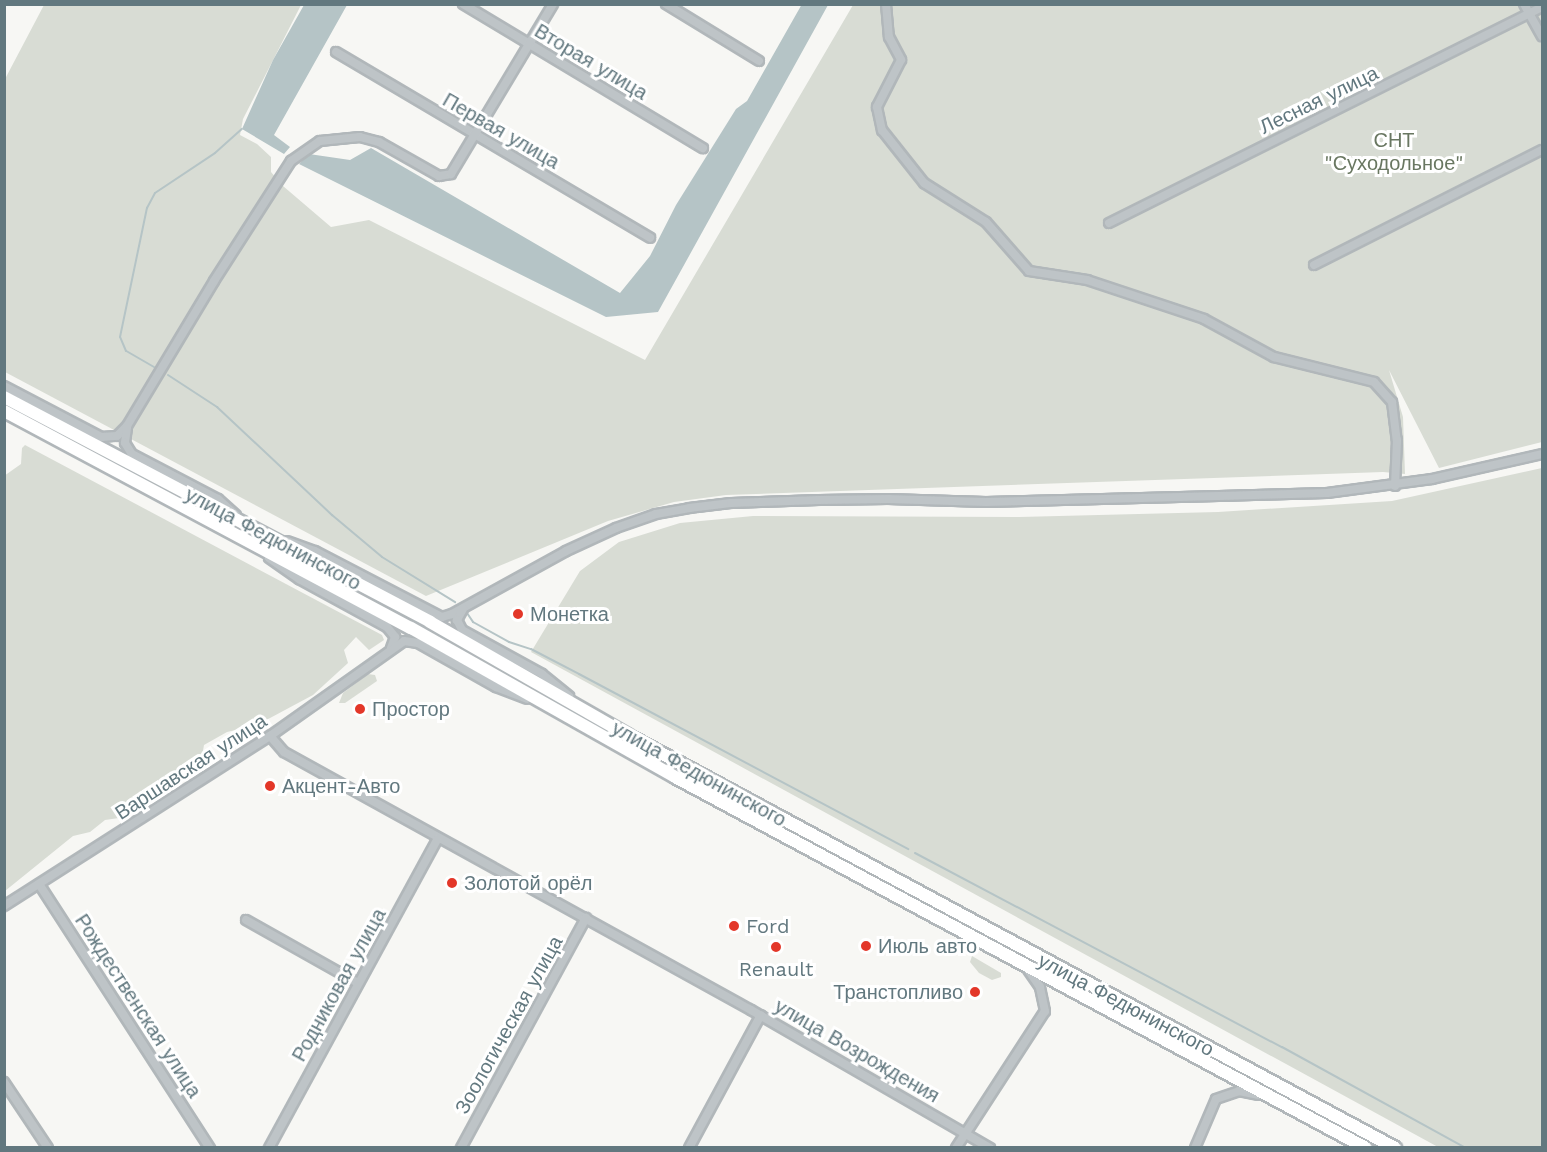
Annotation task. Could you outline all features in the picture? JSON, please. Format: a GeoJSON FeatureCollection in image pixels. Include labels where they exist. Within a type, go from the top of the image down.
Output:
{"type":"FeatureCollection","features":[{"type":"Feature","properties":{"kind":"highway","name":"улица Федюнинского"},"geometry":{"type":"LineString","coordinates":[[4,396],[430,622],[596,717],[1395,1148]]}},
{"type":"Feature","properties":{"kind":"highway","name":"улица Федюнинского"},"geometry":{"type":"LineString","coordinates":[[4,411],[411,628],[551,708],[1366,1148]]}},
{"type":"Feature","properties":{"kind":"street","name":"Вторая улица"},"geometry":{"type":"LineString","coordinates":[[463,4],[703,148]]}},
{"type":"Feature","properties":{"kind":"street"},"geometry":{"type":"LineString","coordinates":[[4,386],[101,437],[117,436],[127,426],[214,281],[287,167],[304,150],[320,141],[360,138],[379,142],[439,177],[445,177],[456,169],[554,4]]}},
{"type":"Feature","properties":{"kind":"street"},"geometry":{"type":"LineString","coordinates":[[666,4],[759,61]]}},
{"type":"Feature","properties":{"kind":"street"},"geometry":{"type":"LineString","coordinates":[[886,4],[889,36],[901,60],[878,108],[882,130],[924,183],[986,222],[1029,271],[1087,280],[1204,319],[1274,357],[1374,382],[1392,402],[1397,440],[1395,486]]}},
{"type":"Feature","properties":{"kind":"street"},"geometry":{"type":"LineString","coordinates":[[1524,4],[1542,36]]}},
{"type":"Feature","properties":{"kind":"street","name":"Лесная улица"},"geometry":{"type":"LineString","coordinates":[[1109,223],[1542,7]]}},
{"type":"Feature","properties":{"kind":"street","name":"Первая улица"},"geometry":{"type":"LineString","coordinates":[[336,52],[650,238]]}},
{"type":"Feature","properties":{"kind":"street"},"geometry":{"type":"LineString","coordinates":[[1314,265],[1542,150]]}},
{"type":"Feature","properties":{"kind":"street"},"geometry":{"type":"LineString","coordinates":[[127,426],[125,443],[132,454],[218,500],[252,528],[315,552],[437,616],[447,616],[466,607],[566,551],[616,528],[656,514],[689,508],[731,503],[877,499],[986,502],[1327,493],[1395,486],[1542,454]]}},
{"type":"Feature","properties":{"kind":"street"},"geometry":{"type":"LineString","coordinates":[[242,537],[299,579],[392,630],[395,641],[391,649]]}},
{"type":"Feature","properties":{"kind":"street"},"geometry":{"type":"LineString","coordinates":[[466,607],[457,617],[462,630],[542,674],[596,717]]}},
{"type":"Feature","properties":{"kind":"street"},"geometry":{"type":"LineString","coordinates":[[391,649],[404,641],[418,643],[496,687],[551,708]]}},
{"type":"Feature","properties":{"kind":"street","name":"Варшавская улица"},"geometry":{"type":"LineString","coordinates":[[4,906],[270,736],[391,649]]}},
{"type":"Feature","properties":{"kind":"street","name":"улица Возрождения"},"geometry":{"type":"LineString","coordinates":[[270,736],[284,752],[761,1015],[990,1148]]}},
{"type":"Feature","properties":{"kind":"street","name":"Родниковая улица"},"geometry":{"type":"LineString","coordinates":[[269,1148],[438,838]]}},
{"type":"Feature","properties":{"kind":"street","name":"Рождественская улица"},"geometry":{"type":"LineString","coordinates":[[39,884],[210,1148]]}},
{"type":"Feature","properties":{"kind":"street","name":"Зоологическая улица"},"geometry":{"type":"LineString","coordinates":[[461,1148],[586,918]]}},
{"type":"Feature","properties":{"kind":"street"},"geometry":{"type":"LineString","coordinates":[[246,920],[358,982]]}},
{"type":"Feature","properties":{"kind":"street"},"geometry":{"type":"LineString","coordinates":[[956,1148],[1045,1011],[1040,987],[1026,966]]}},
{"type":"Feature","properties":{"kind":"street"},"geometry":{"type":"LineString","coordinates":[[689,1148],[761,1015]]}},
{"type":"Feature","properties":{"kind":"street"},"geometry":{"type":"LineString","coordinates":[[4,1082],[48,1148]]}},
{"type":"Feature","properties":{"kind":"street"},"geometry":{"type":"LineString","coordinates":[[1195,1148],[1216,1099],[1239,1091],[1278,1100]]}},
{"type":"Feature","properties":{"kind":"green space","name":"СНТ \"Суходольное\""},"geometry":{"type":"Polygon","coordinates":[[[44,5],[301,5],[243,119],[240,135],[257,144],[271,157],[271,172],[283,186],[331,227],[369,220],[645,360],[853,5],[1542,5],[1542,442],[1439,468],[1389,370],[1403,417],[1405,474],[1383,472],[726,495],[674,502],[608,521],[426,596],[5,372],[5,79],[44,5]]]}},
{"type":"Feature","properties":{"kind":"green space"},"geometry":{"type":"Polygon","coordinates":[[[25,445],[382,635],[384,640],[369,650],[356,637],[344,650],[348,663],[313,695],[257,725],[227,732],[204,745],[201,762],[190,777],[169,784],[119,818],[105,820],[90,832],[73,836],[5,891],[4,476],[21,464],[22,448],[25,445]]]}},
{"type":"Feature","properties":{"kind":"green space"},"geometry":{"type":"Polygon","coordinates":[[[1542,468],[1542,1147],[1438,1147],[531,652],[580,571],[619,542],[680,523],[753,516],[1019,517],[1218,512],[1392,501],[1542,468]]]}},
{"type":"Feature","properties":{"kind":"green space"},"geometry":{"type":"Polygon","coordinates":[[[368,674],[375,675],[377,681],[345,703],[339,703],[343,693],[368,674]]]}},
{"type":"Feature","properties":{"kind":"green space"},"geometry":{"type":"Polygon","coordinates":[[[972,956],[1001,973],[1001,977],[992,980],[979,973],[970,962],[972,956]]]}},
{"type":"Feature","properties":{"kind":"shaded area"},"geometry":{"type":"Polygon","coordinates":[[[802,4],[828,5],[658,312],[606,317],[299,164],[309,154],[350,160],[371,148],[620,293],[650,256],[676,205],[736,109],[747,101],[802,4]]]}},
{"type":"Feature","properties":{"kind":"shaded area"},"geometry":{"type":"Polygon","coordinates":[[[304,5],[347,5],[274,135],[290,147],[284,154],[242,129],[273,60],[304,5]]]}},
{"type":"Feature","properties":{"kind":"waterway"},"geometry":{"type":"LineString","coordinates":[[154,367],[126,351],[120,337],[147,208],[155,193],[215,153],[242,129]]}},
{"type":"Feature","properties":{"kind":"waterway"},"geometry":{"type":"LineString","coordinates":[[168,375],[217,407],[332,515],[382,557],[455,602]]}},
{"type":"Feature","properties":{"kind":"waterway"},"geometry":{"type":"LineString","coordinates":[[467,613],[473,622],[509,642],[531,649],[908,849]]}},
{"type":"Feature","properties":{"kind":"waterway"},"geometry":{"type":"LineString","coordinates":[[915,853],[1282,1047],[1466,1148]]}},
{"type":"Feature","properties":{"kind":"place","name":"Монетка"},"geometry":{"type":"Point","coordinates":[518,614]}},
{"type":"Feature","properties":{"kind":"place","name":"Простор"},"geometry":{"type":"Point","coordinates":[360,709]}},
{"type":"Feature","properties":{"kind":"place","name":"Акцент-Авто"},"geometry":{"type":"Point","coordinates":[270,786]}},
{"type":"Feature","properties":{"kind":"place","name":"Золотой орёл"},"geometry":{"type":"Point","coordinates":[452,883]}},
{"type":"Feature","properties":{"kind":"place","name":"Ford"},"geometry":{"type":"Point","coordinates":[734,926]}},
{"type":"Feature","properties":{"kind":"place","name":"Июль авто"},"geometry":{"type":"Point","coordinates":[866,946]}},
{"type":"Feature","properties":{"kind":"place","name":"Renault"},"geometry":{"type":"Point","coordinates":[776,947]}},
{"type":"Feature","properties":{"kind":"place","name":"Транстопливо"},"geometry":{"type":"Point","coordinates":[975,992]}}]}
